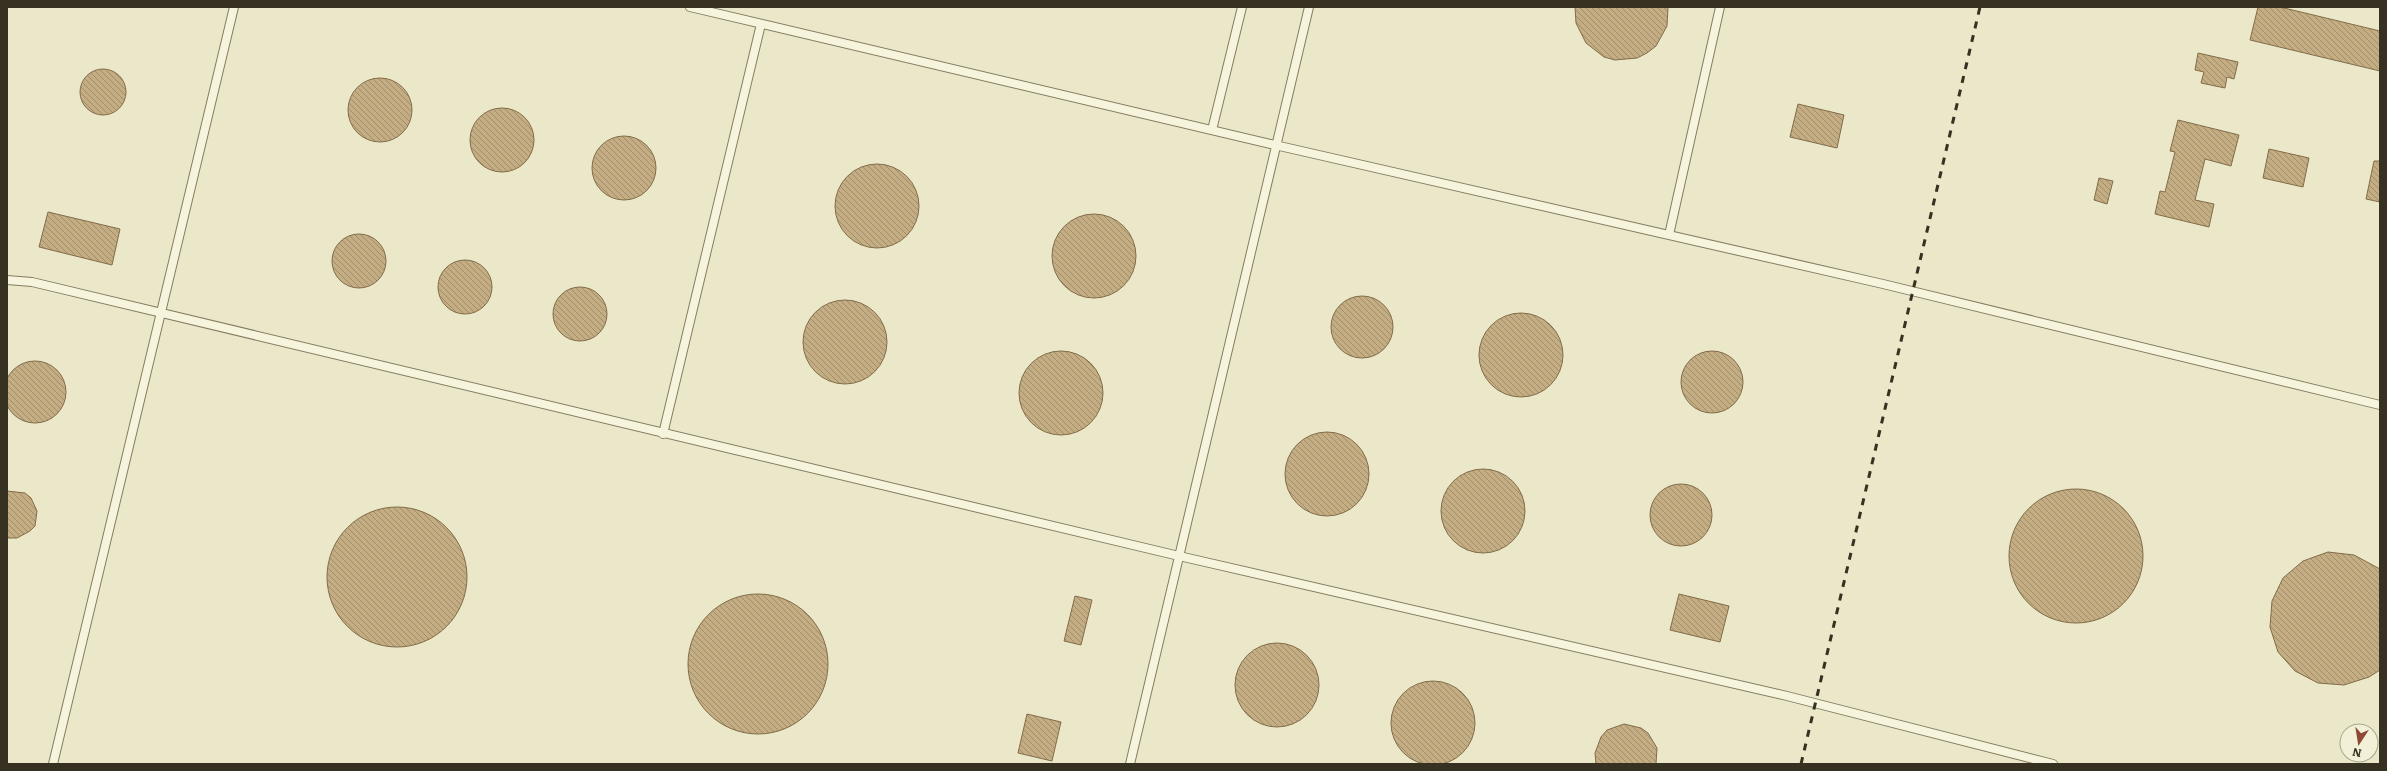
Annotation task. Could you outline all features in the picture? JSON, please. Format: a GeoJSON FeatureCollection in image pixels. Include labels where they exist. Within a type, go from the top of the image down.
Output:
{"type":"FeatureCollection","features":[{"type":"Feature","properties":{"kind":"lane"},"geometry":{"type":"LineString","coordinates":[[53,764],[234,7]]}},
{"type":"Feature","properties":{"kind":"lane"},"geometry":{"type":"LineString","coordinates":[[690,7],[1275,145],[1883,284],[2380,405]]}},
{"type":"Feature","properties":{"kind":"lane"},"geometry":{"type":"LineString","coordinates":[[1212,130],[1242,7]]}},
{"type":"Feature","properties":{"kind":"lane"},"geometry":{"type":"LineString","coordinates":[[1130,764],[1275,145],[1309,7]]}},
{"type":"Feature","properties":{"kind":"lane"},"geometry":{"type":"LineString","coordinates":[[1669,235],[1720,7]]}},
{"type":"Feature","properties":{"kind":"lane"},"geometry":{"type":"LineString","coordinates":[[663,434],[761,24]]}},
{"type":"Feature","properties":{"kind":"lane"},"geometry":{"type":"LineString","coordinates":[[7,280],[32,282],[160,315],[1179,556],[1786,696],[2053,764]]}},
{"type":"Feature","properties":{"kind":"building"},"geometry":{"type":"Polygon","coordinates":[[[1575,7],[1668,7],[1667,26],[1656,46],[1647,53],[1637,58],[1615,60],[1604,57],[1586,43],[1576,23],[1575,7]]]}},
{"type":"Feature","properties":{"kind":"building"},"geometry":{"type":"Polygon","coordinates":[[[2258,7],[2280,7],[2380,31],[2380,71],[2250,40],[2258,7]]]}},
{"type":"Feature","properties":{"kind":"building"},"geometry":{"type":"Polygon","coordinates":[[[2198,53],[2238,62],[2234,79],[2227,77],[2225,88],[2201,83],[2204,72],[2195,70],[2198,53]]]}},
{"type":"Feature","properties":{"kind":"building"},"geometry":{"type":"Polygon","coordinates":[[[108,69],[120,75],[125,83],[125,101],[120,109],[112,114],[98,115],[86,109],[81,101],[80,87],[86,75],[94,70],[108,69]]]}},
{"type":"Feature","properties":{"kind":"building"},"geometry":{"type":"Polygon","coordinates":[[[380,78],[392,81],[403,87],[409,98],[412,110],[409,122],[403,133],[392,139],[380,142],[368,139],[357,133],[351,122],[348,110],[351,98],[357,87],[368,81],[380,78]]]}},
{"type":"Feature","properties":{"kind":"building"},"geometry":{"type":"Polygon","coordinates":[[[1798,104],[1844,115],[1837,148],[1790,137],[1798,104]]]}},
{"type":"Feature","properties":{"kind":"building"},"geometry":{"type":"Polygon","coordinates":[[[502,108],[514,111],[525,117],[531,128],[534,140],[531,152],[525,163],[514,169],[502,172],[490,169],[479,163],[473,152],[470,140],[473,128],[479,117],[490,111],[502,108]]]}},
{"type":"Feature","properties":{"kind":"building"},"geometry":{"type":"Polygon","coordinates":[[[2178,120],[2239,135],[2231,166],[2205,159],[2195,200],[2214,204],[2209,227],[2155,214],[2160,191],[2165,192],[2175,152],[2170,151],[2178,120]]]}},
{"type":"Feature","properties":{"kind":"building"},"geometry":{"type":"Polygon","coordinates":[[[624,136],[636,139],[647,145],[653,156],[656,168],[653,180],[647,191],[636,197],[624,200],[612,197],[601,191],[595,180],[592,168],[595,156],[601,145],[612,139],[624,136]]]}},
{"type":"Feature","properties":{"kind":"building"},"geometry":{"type":"Polygon","coordinates":[[[2269,149],[2309,158],[2303,187],[2263,178],[2269,149]]]}},
{"type":"Feature","properties":{"kind":"building"},"geometry":{"type":"Polygon","coordinates":[[[2374,161],[2380,161],[2380,202],[2366,199],[2374,161]]]}},
{"type":"Feature","properties":{"kind":"building"},"geometry":{"type":"Polygon","coordinates":[[[877,164],[885,165],[900,171],[912,183],[918,198],[918,214],[912,229],[900,241],[885,247],[877,248],[869,247],[854,241],[842,229],[836,214],[835,206],[836,198],[842,183],[854,171],[869,165],[877,164]]]}},
{"type":"Feature","properties":{"kind":"building"},"geometry":{"type":"Polygon","coordinates":[[[2099,178],[2113,181],[2107,204],[2094,200],[2099,178]]]}},
{"type":"Feature","properties":{"kind":"building"},"geometry":{"type":"Polygon","coordinates":[[[48,212],[120,229],[112,265],[39,247],[48,212]]]}},
{"type":"Feature","properties":{"kind":"building"},"geometry":{"type":"Polygon","coordinates":[[[1094,214],[1102,215],[1117,221],[1129,233],[1135,248],[1135,264],[1129,279],[1117,291],[1102,297],[1094,298],[1086,297],[1071,291],[1059,279],[1053,264],[1052,256],[1053,248],[1059,233],[1071,221],[1086,215],[1094,214]]]}},
{"type":"Feature","properties":{"kind":"building"},"geometry":{"type":"Polygon","coordinates":[[[359,234],[369,236],[378,242],[384,251],[386,261],[384,271],[378,280],[369,286],[359,288],[349,286],[340,280],[334,271],[332,261],[334,251],[340,242],[349,236],[359,234]]]}},
{"type":"Feature","properties":{"kind":"building"},"geometry":{"type":"Polygon","coordinates":[[[465,260],[475,262],[484,268],[490,277],[492,287],[490,297],[484,306],[475,312],[465,314],[455,312],[446,306],[440,297],[438,287],[440,277],[446,268],[455,262],[465,260]]]}},
{"type":"Feature","properties":{"kind":"building"},"geometry":{"type":"Polygon","coordinates":[[[580,287],[590,289],[599,295],[605,304],[607,314],[605,324],[599,333],[590,339],[580,341],[570,339],[561,333],[555,324],[553,314],[555,304],[561,295],[570,289],[580,287]]]}},
{"type":"Feature","properties":{"kind":"building"},"geometry":{"type":"Polygon","coordinates":[[[1362,296],[1374,298],[1384,305],[1391,315],[1393,327],[1391,339],[1384,349],[1374,356],[1362,358],[1350,356],[1340,349],[1333,339],[1331,327],[1333,315],[1340,305],[1350,298],[1362,296]]]}},
{"type":"Feature","properties":{"kind":"building"},"geometry":{"type":"Polygon","coordinates":[[[845,300],[853,301],[868,307],[880,319],[886,334],[886,350],[880,365],[868,377],[853,383],[845,384],[837,383],[822,377],[810,365],[804,350],[803,342],[804,334],[810,319],[822,307],[837,301],[845,300]]]}},
{"type":"Feature","properties":{"kind":"building"},"geometry":{"type":"Polygon","coordinates":[[[1521,313],[1529,314],[1544,320],[1556,332],[1562,347],[1562,363],[1556,378],[1544,390],[1529,396],[1521,397],[1513,396],[1498,390],[1486,378],[1480,363],[1479,355],[1480,347],[1486,332],[1498,320],[1513,314],[1521,313]]]}},
{"type":"Feature","properties":{"kind":"building"},"geometry":{"type":"Polygon","coordinates":[[[1061,351],[1069,352],[1084,358],[1096,370],[1102,385],[1102,401],[1096,416],[1084,428],[1069,434],[1061,435],[1053,434],[1038,428],[1026,416],[1020,401],[1019,393],[1020,385],[1026,370],[1038,358],[1053,352],[1061,351]]]}},
{"type":"Feature","properties":{"kind":"building"},"geometry":{"type":"Polygon","coordinates":[[[1712,351],[1724,353],[1734,360],[1741,370],[1743,382],[1741,394],[1734,404],[1724,411],[1712,413],[1700,411],[1690,404],[1683,394],[1681,382],[1683,370],[1690,360],[1700,353],[1712,351]]]}},
{"type":"Feature","properties":{"kind":"building"},"geometry":{"type":"Polygon","coordinates":[[[29,361],[41,361],[57,370],[64,380],[66,392],[64,404],[57,414],[41,423],[29,423],[18,418],[9,409],[4,398],[4,386],[9,375],[18,366],[29,361]]]}},
{"type":"Feature","properties":{"kind":"building"},"geometry":{"type":"Polygon","coordinates":[[[1327,432],[1335,433],[1350,439],[1362,451],[1368,466],[1368,482],[1362,497],[1350,509],[1335,515],[1327,516],[1319,515],[1304,509],[1292,497],[1286,482],[1285,474],[1286,466],[1292,451],[1304,439],[1319,433],[1327,432]]]}},
{"type":"Feature","properties":{"kind":"building"},"geometry":{"type":"Polygon","coordinates":[[[1483,469],[1491,470],[1506,476],[1518,488],[1524,503],[1524,519],[1518,534],[1506,546],[1491,552],[1483,553],[1475,552],[1460,546],[1448,534],[1442,519],[1441,511],[1442,503],[1448,488],[1460,476],[1475,470],[1483,469]]]}},
{"type":"Feature","properties":{"kind":"building"},"geometry":{"type":"Polygon","coordinates":[[[1681,484],[1693,486],[1703,493],[1710,503],[1712,515],[1710,527],[1703,537],[1693,544],[1681,546],[1669,544],[1659,537],[1652,527],[1650,515],[1652,503],[1659,493],[1669,486],[1681,484]]]}},
{"type":"Feature","properties":{"kind":"building"},"geometry":{"type":"Polygon","coordinates":[[[2076,489],[2102,494],[2118,504],[2128,514],[2138,530],[2143,556],[2138,582],[2128,598],[2118,608],[2102,618],[2076,623],[2050,618],[2034,608],[2024,598],[2014,582],[2009,556],[2014,530],[2024,514],[2034,504],[2050,494],[2076,489]]]}},
{"type":"Feature","properties":{"kind":"building"},"geometry":{"type":"Polygon","coordinates":[[[7,491],[25,493],[31,498],[37,511],[35,526],[30,531],[17,538],[7,538],[7,491]]]}},
{"type":"Feature","properties":{"kind":"building"},"geometry":{"type":"Polygon","coordinates":[[[404,507],[430,515],[451,533],[462,550],[466,563],[466,591],[462,604],[455,616],[441,631],[424,642],[411,646],[390,647],[364,639],[343,621],[332,604],[328,591],[327,570],[335,544],[353,523],[370,512],[383,508],[404,507]]]}},
{"type":"Feature","properties":{"kind":"building"},"geometry":{"type":"Polygon","coordinates":[[[2328,552],[2354,555],[2380,569],[2380,670],[2369,677],[2344,685],[2318,683],[2295,671],[2278,652],[2270,627],[2272,601],[2283,578],[2303,561],[2328,552]]]}},
{"type":"Feature","properties":{"kind":"building"},"geometry":{"type":"Polygon","coordinates":[[[765,594],[791,602],[812,620],[823,637],[827,650],[827,678],[823,691],[816,703],[802,718],[785,729],[772,733],[751,734],[725,726],[704,708],[693,691],[689,678],[688,657],[696,631],[714,610],[731,599],[744,595],[765,594]]]}},
{"type":"Feature","properties":{"kind":"building"},"geometry":{"type":"Polygon","coordinates":[[[1679,594],[1729,606],[1720,642],[1670,630],[1679,594]]]}},
{"type":"Feature","properties":{"kind":"building"},"geometry":{"type":"Polygon","coordinates":[[[1075,596],[1092,600],[1081,645],[1064,641],[1075,596]]]}},
{"type":"Feature","properties":{"kind":"building"},"geometry":{"type":"Polygon","coordinates":[[[1277,643],[1285,644],[1300,650],[1312,662],[1318,677],[1318,693],[1312,708],[1300,720],[1285,726],[1277,727],[1269,726],[1254,720],[1242,708],[1236,693],[1235,685],[1236,677],[1242,662],[1254,650],[1269,644],[1277,643]]]}},
{"type":"Feature","properties":{"kind":"building"},"geometry":{"type":"Polygon","coordinates":[[[1433,681],[1441,682],[1456,688],[1468,700],[1474,715],[1474,731],[1468,746],[1456,758],[1441,764],[1433,765],[1425,764],[1410,758],[1398,746],[1392,731],[1391,723],[1392,715],[1398,700],[1410,688],[1425,682],[1433,681]]]}},
{"type":"Feature","properties":{"kind":"building"},"geometry":{"type":"Polygon","coordinates":[[[1027,714],[1061,722],[1052,761],[1018,753],[1027,714]]]}},
{"type":"Feature","properties":{"kind":"building"},"geometry":{"type":"Polygon","coordinates":[[[1624,724],[1641,728],[1648,733],[1657,748],[1656,764],[1596,764],[1595,753],[1601,737],[1607,730],[1624,724]]]}},
{"type":"Feature","properties":{"kind":"railway"},"geometry":{"type":"LineString","coordinates":[[1801,764],[1980,7]]}}]}
